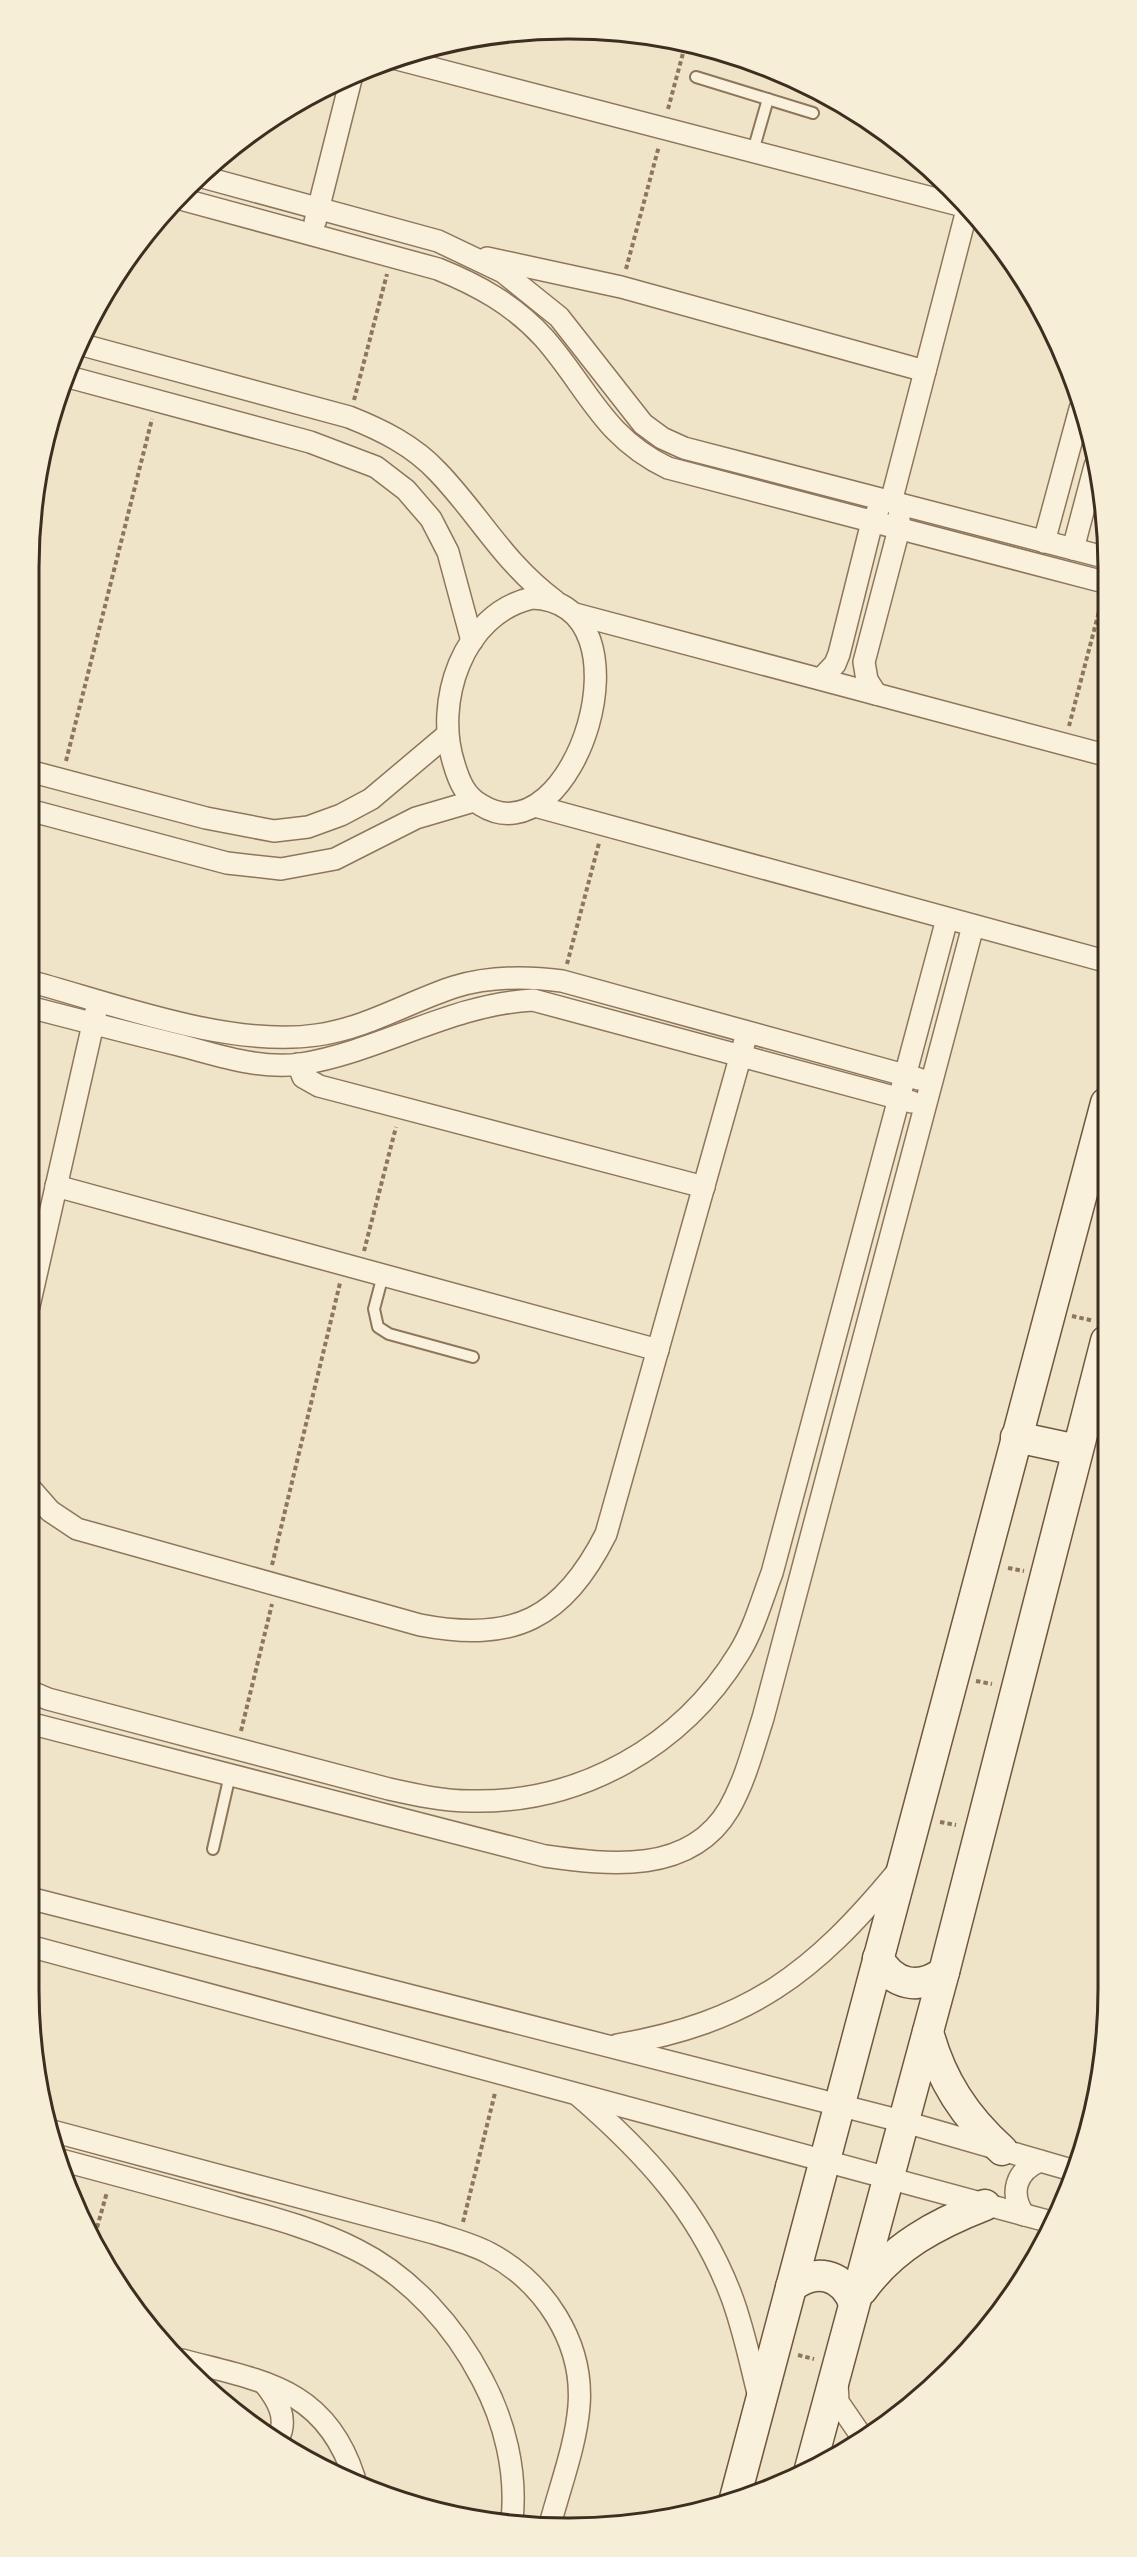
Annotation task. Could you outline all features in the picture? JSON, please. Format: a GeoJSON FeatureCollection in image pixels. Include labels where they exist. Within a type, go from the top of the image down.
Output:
{"type":"FeatureCollection","features":[{"type":"Feature","properties":{"kind":"street"},"geometry":{"type":"LineString","coordinates":[[412,63],[952,203]]}},
{"type":"Feature","properties":{"kind":"street"},"geometry":{"type":"LineString","coordinates":[[311,234],[349,87]]}},
{"type":"Feature","properties":{"kind":"street"},"geometry":{"type":"LineString","coordinates":[[210,179],[438,241],[471,255],[532,293],[559,317],[628,408],[643,424],[662,438],[684,448],[1098,555]]}},
{"type":"Feature","properties":{"kind":"street"},"geometry":{"type":"LineString","coordinates":[[187,201],[438,268],[467,280],[495,296],[520,315],[550,345],[616,433],[649,459],[688,474],[1098,580]]}},
{"type":"Feature","properties":{"kind":"street"},"geometry":{"type":"LineString","coordinates":[[821,679],[835,664],[839,654],[872,522],[879,509],[891,502],[965,217]]}},
{"type":"Feature","properties":{"kind":"street"},"geometry":{"type":"LineString","coordinates":[[471,255],[522,264],[621,287],[925,371]]}},
{"type":"Feature","properties":{"kind":"street"},"geometry":{"type":"LineString","coordinates":[[88,346],[350,417],[382,430],[412,449],[438,472],[515,568],[555,601],[575,614],[1098,753]]}},
{"type":"Feature","properties":{"kind":"street"},"geometry":{"type":"LineString","coordinates":[[74,378],[340,452],[376,467],[406,490],[431,519],[448,552],[472,641]]}},
{"type":"Feature","properties":{"kind":"street"},"geometry":{"type":"LineString","coordinates":[[340,452],[350,417]]}},
{"type":"Feature","properties":{"kind":"street"},"geometry":{"type":"LineString","coordinates":[[1044,542],[1077,421]]}},
{"type":"Feature","properties":{"kind":"street"},"geometry":{"type":"LineString","coordinates":[[1073,549],[1091,482]]}},
{"type":"Feature","properties":{"kind":"street"},"geometry":{"type":"LineString","coordinates":[[876,694],[867,680],[864,662],[899,529],[899,511],[891,502]]}},
{"type":"Feature","properties":{"kind":"street"},"geometry":{"type":"LineString","coordinates":[[555,601],[532,598],[509,606],[472,641],[458,666],[449,695],[447,735],[461,784],[474,801],[496,812],[510,813],[535,806],[565,776],[576,758],[591,718],[595,688],[592,654],[587,633],[575,614]]}},
{"type":"Feature","properties":{"kind":"street"},"geometry":{"type":"LineString","coordinates":[[39,774],[206,818],[274,831],[308,827],[341,815],[370,799],[447,735]]}},
{"type":"Feature","properties":{"kind":"street"},"geometry":{"type":"LineString","coordinates":[[39,813],[227,863],[281,869],[335,859],[416,818],[474,801]]}},
{"type":"Feature","properties":{"kind":"street"},"geometry":{"type":"LineString","coordinates":[[535,806],[1098,959]]}},
{"type":"Feature","properties":{"kind":"street"},"geometry":{"type":"LineString","coordinates":[[39,1695],[390,1789],[430,1798],[471,1802],[517,1799],[563,1790],[606,1774],[647,1751],[683,1722],[715,1689],[741,1650],[772,1573],[947,919]]}},
{"type":"Feature","properties":{"kind":"street"},"geometry":{"type":"LineString","coordinates":[[39,1726],[545,1856],[584,1861],[653,1861],[682,1851],[699,1840],[728,1811],[742,1783],[763,1718],[973,926]]}},
{"type":"Feature","properties":{"kind":"street"},"geometry":{"type":"LineString","coordinates":[[39,984],[207,1029],[284,1038],[318,1035],[357,1026],[453,987],[480,981],[507,977],[562,981],[932,1082]]}},
{"type":"Feature","properties":{"kind":"street"},"geometry":{"type":"LineString","coordinates":[[39,1244],[56,1186],[99,1000]]}},
{"type":"Feature","properties":{"kind":"street"},"geometry":{"type":"LineString","coordinates":[[39,1010],[240,1060],[298,1064],[363,1049],[472,1008],[502,1001],[533,1000],[926,1106]]}},
{"type":"Feature","properties":{"kind":"street"},"geometry":{"type":"LineString","coordinates":[[39,1499],[50,1511],[77,1529],[420,1625],[453,1631],[486,1632],[518,1624],[548,1610],[573,1588],[592,1561],[606,1534],[747,1033]]}},
{"type":"Feature","properties":{"kind":"street"},"geometry":{"type":"LineString","coordinates":[[298,1064],[303,1077],[310,1083],[704,1187]]}},
{"type":"Feature","properties":{"kind":"street"},"geometry":{"type":"LineString","coordinates":[[737,2491],[1098,1133]]}},
{"type":"Feature","properties":{"kind":"street"},"geometry":{"type":"LineString","coordinates":[[56,1186],[658,1350]]}},
{"type":"Feature","properties":{"kind":"street"},"geometry":{"type":"LineString","coordinates":[[813,2458],[944,1972],[1077,1450],[1098,1346]]}},
{"type":"Feature","properties":{"kind":"street"},"geometry":{"type":"LineString","coordinates":[[1016,1437],[1077,1450]]}},
{"type":"Feature","properties":{"kind":"street"},"geometry":{"type":"LineString","coordinates":[[230,1775],[236,1749]]}},
{"type":"Feature","properties":{"kind":"street"},"geometry":{"type":"LineString","coordinates":[[463,1836],[471,1802]]}},
{"type":"Feature","properties":{"kind":"street"},"geometry":{"type":"LineString","coordinates":[[610,2046],[668,2036],[723,2017],[775,1990],[822,1955],[863,1914],[902,1866]]}},
{"type":"Feature","properties":{"kind":"street"},"geometry":{"type":"LineString","coordinates":[[39,1901],[905,2122],[1066,2169]]}},
{"type":"Feature","properties":{"kind":"street"},"geometry":{"type":"LineString","coordinates":[[39,1949],[573,2091],[1044,2220]]}},
{"type":"Feature","properties":{"kind":"street"},"geometry":{"type":"LineString","coordinates":[[878,1958],[889,1974],[907,1983],[921,1984],[934,1980],[944,1972]]}},
{"type":"Feature","properties":{"kind":"street"},"geometry":{"type":"LineString","coordinates":[[928,2032],[941,2071],[955,2098],[973,2122],[1002,2150]]}},
{"type":"Feature","properties":{"kind":"street"},"geometry":{"type":"LineString","coordinates":[[573,2091],[657,2169],[687,2208],[712,2251],[731,2296],[760,2402]]}},
{"type":"Feature","properties":{"kind":"street"},"geometry":{"type":"LineString","coordinates":[[59,2133],[459,2241],[488,2252],[523,2276],[538,2290],[556,2315],[570,2344],[578,2374],[579,2406],[552,2518]]}},
{"type":"Feature","properties":{"kind":"street"},"geometry":{"type":"LineString","coordinates":[[1024,2215],[1016,2198],[1018,2179],[1024,2171],[1040,2161]]}},
{"type":"Feature","properties":{"kind":"street"},"geometry":{"type":"LineString","coordinates":[[68,2162],[272,2218],[320,2234],[359,2251],[393,2273],[422,2298],[455,2335],[472,2360],[490,2395],[504,2432],[511,2466],[512,2514]]}},
{"type":"Feature","properties":{"kind":"street"},"geometry":{"type":"LineString","coordinates":[[854,2303],[877,2270],[909,2242],[945,2220],[985,2205]]}},
{"type":"Feature","properties":{"kind":"street"},"geometry":{"type":"LineString","coordinates":[[791,2287],[810,2276],[822,2275],[842,2283],[854,2303]]}},
{"type":"Feature","properties":{"kind":"street"},"geometry":{"type":"LineString","coordinates":[[194,2363],[264,2382],[290,2394],[312,2408],[331,2428],[352,2471]]}},
{"type":"Feature","properties":{"kind":"street"},"geometry":{"type":"LineString","coordinates":[[838,2370],[838,2402],[858,2432]]}},
{"type":"Feature","properties":{"kind":"street"},"geometry":{"type":"LineString","coordinates":[[264,2382],[277,2399],[282,2416],[279,2432]]}},
{"type":"Feature","properties":{"kind":"lane"},"geometry":{"type":"LineString","coordinates":[[696,77],[813,113]]}},
{"type":"Feature","properties":{"kind":"lane"},"geometry":{"type":"LineString","coordinates":[[753,151],[768,99]]}},
{"type":"Feature","properties":{"kind":"lane"},"geometry":{"type":"LineString","coordinates":[[383,1275],[374,1309],[378,1327],[389,1334],[473,1357]]}},
{"type":"Feature","properties":{"kind":"lane"},"geometry":{"type":"LineString","coordinates":[[213,1849],[230,1775]]}},
{"type":"Feature","properties":{"kind":"path"},"geometry":{"type":"LineString","coordinates":[[621,287],[683,52]]}},
{"type":"Feature","properties":{"kind":"path"},"geometry":{"type":"LineString","coordinates":[[350,417],[392,255]]}},
{"type":"Feature","properties":{"kind":"path"},"geometry":{"type":"LineString","coordinates":[[62,780],[157,400]]}},
{"type":"Feature","properties":{"kind":"path"},"geometry":{"type":"LineString","coordinates":[[1064,745],[1098,615]]}},
{"type":"Feature","properties":{"kind":"path"},"geometry":{"type":"LineString","coordinates":[[562,981],[603,825]]}},
{"type":"Feature","properties":{"kind":"path"},"geometry":{"type":"LineString","coordinates":[[236,1749],[272,1584],[352,1267],[401,1106]]}},
{"type":"Feature","properties":{"kind":"path"},"geometry":{"type":"LineString","coordinates":[[1050,1311],[1098,1330]]}},
{"type":"Feature","properties":{"kind":"path"},"geometry":{"type":"LineString","coordinates":[[982,1563],[1045,1576]]}},
{"type":"Feature","properties":{"kind":"path"},"geometry":{"type":"LineString","coordinates":[[953,1675],[1016,1690]]}},
{"type":"Feature","properties":{"kind":"path"},"geometry":{"type":"LineString","coordinates":[[915,1816],[980,1831]]}},
{"type":"Feature","properties":{"kind":"path"},"geometry":{"type":"LineString","coordinates":[[459,2241],[501,2072]]}},
{"type":"Feature","properties":{"kind":"path"},"geometry":{"type":"LineString","coordinates":[[97,2228],[112,2174]]}},
{"type":"Feature","properties":{"kind":"path"},"geometry":{"type":"LineString","coordinates":[[774,2349],[838,2370]]}}]}
